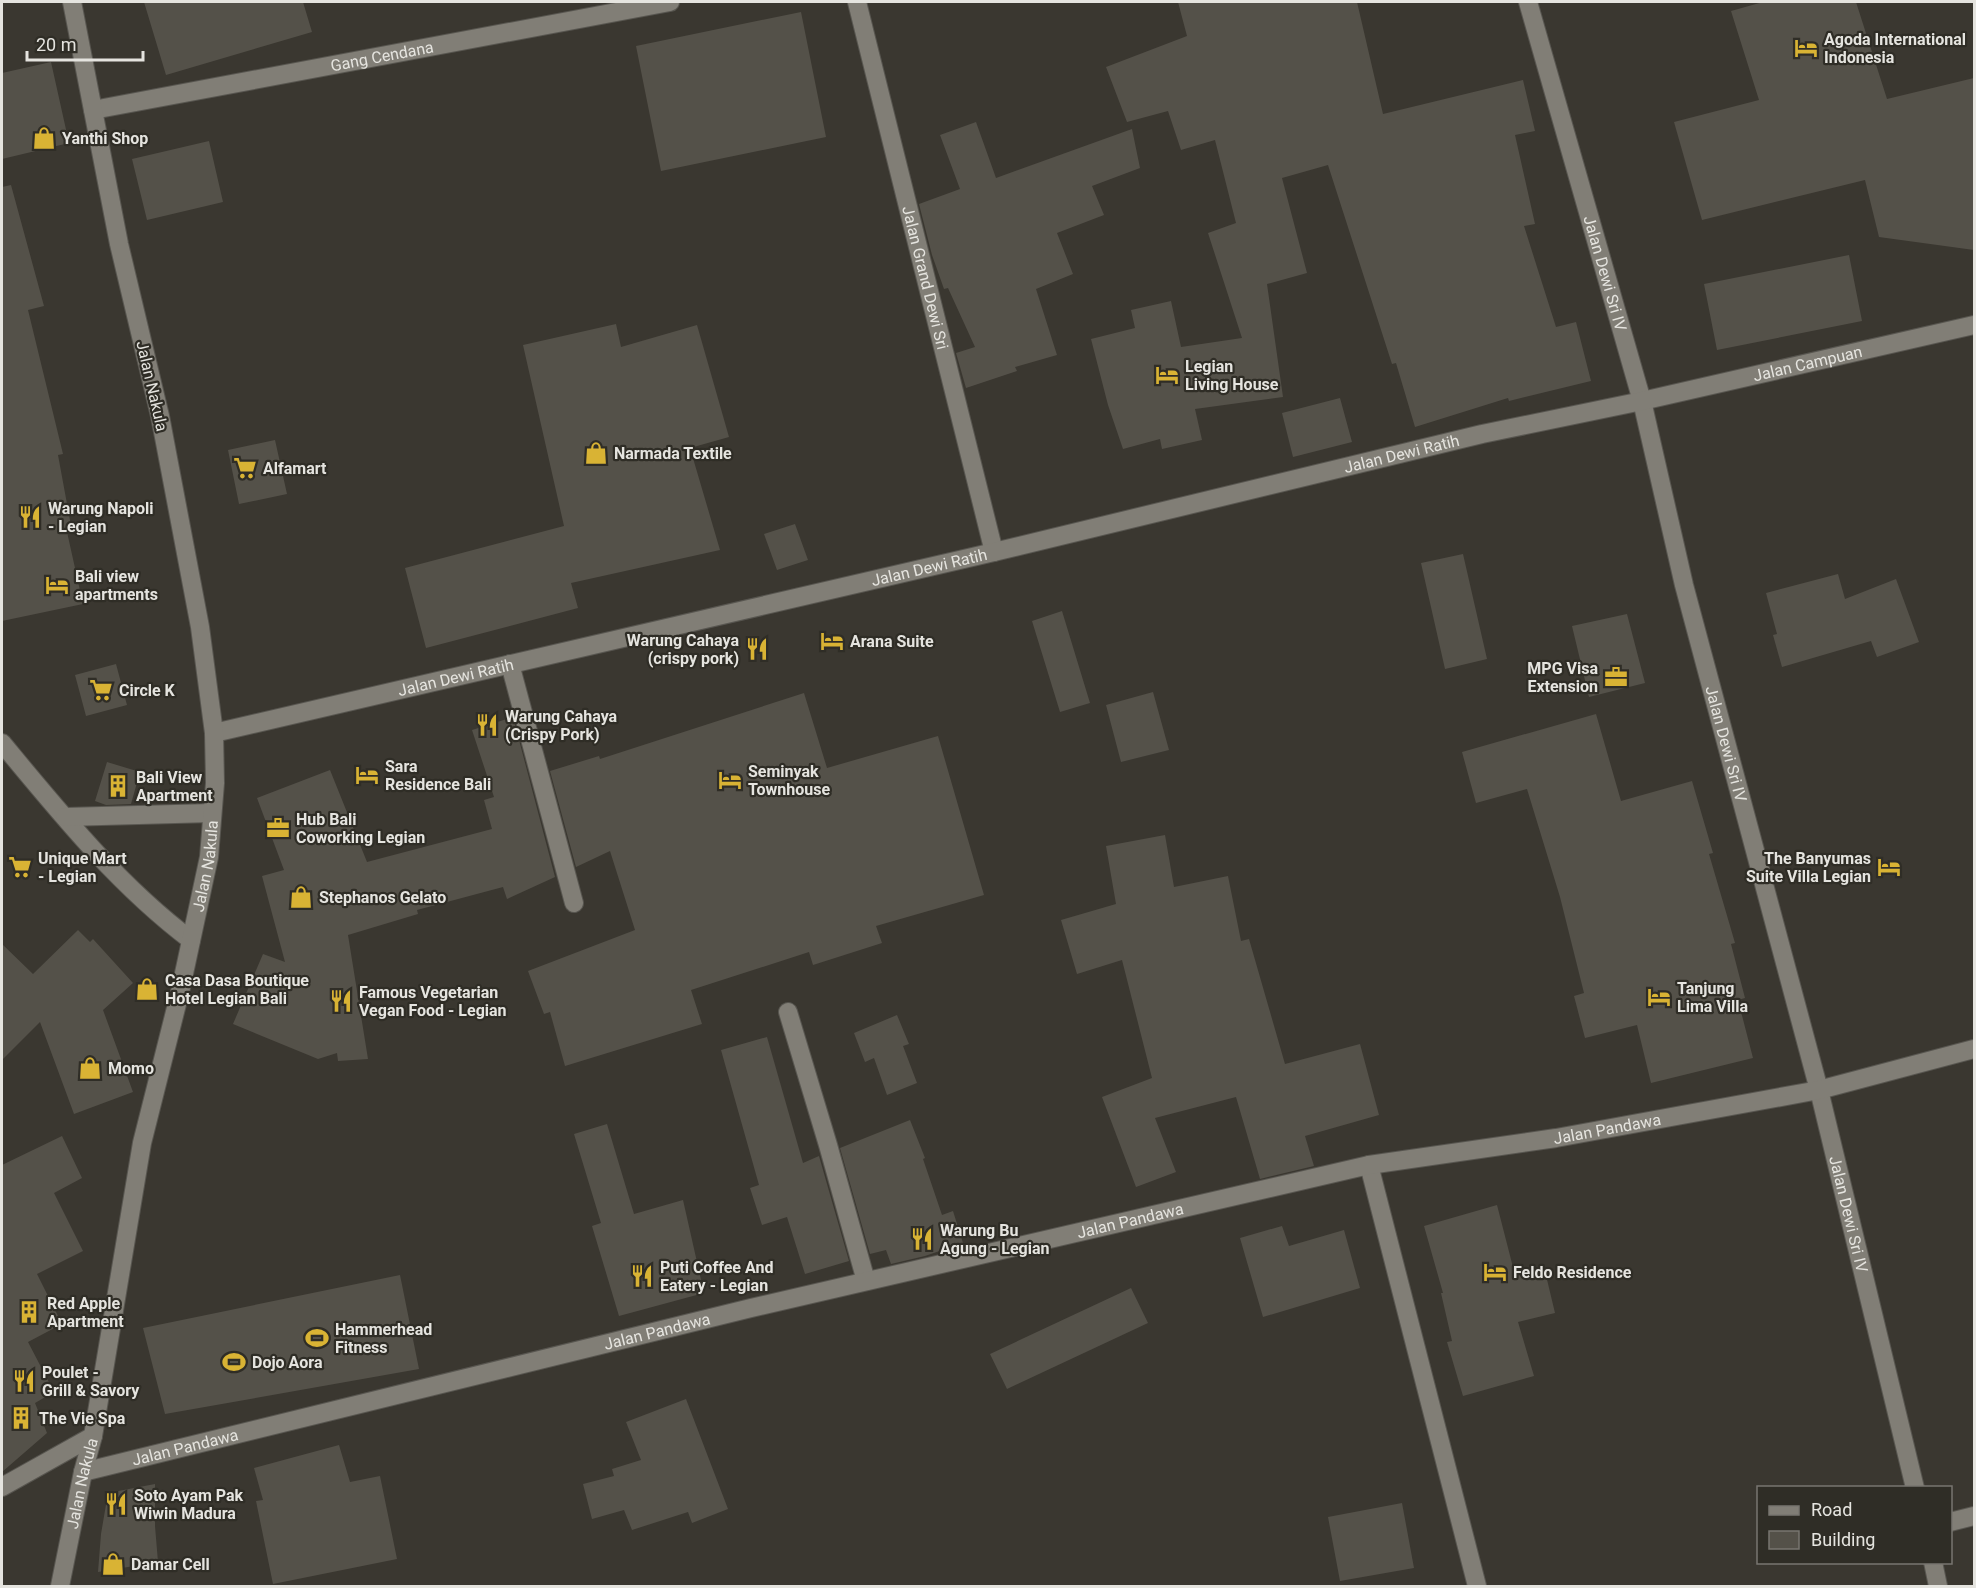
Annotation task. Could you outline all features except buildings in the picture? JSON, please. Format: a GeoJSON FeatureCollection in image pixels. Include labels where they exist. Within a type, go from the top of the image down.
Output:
{"type":"FeatureCollection","features":[{"type":"Feature","properties":{"kind":"street","name":"Jalan Nakula"},"geometry":{"type":"LineString","coordinates":[[60,1587],[83,1472],[93,1436],[142,1143],[209,857],[215,783],[214,733],[200,627],[160,416],[119,244],[72,2]]}},
{"type":"Feature","properties":{"kind":"street","name":"Gang Cendana"},"geometry":{"type":"LineString","coordinates":[[93,110],[670,2]]}},
{"type":"Feature","properties":{"kind":"street","name":"Jalan Grand Dewi Sri"},"geometry":{"type":"LineString","coordinates":[[857,2],[994,552]]}},
{"type":"Feature","properties":{"kind":"street","name":"Jalan Dewi Sri IV"},"geometry":{"type":"LineString","coordinates":[[1528,2],[1642,401],[1684,585],[1820,1090],[1915,1486]]}},
{"type":"Feature","properties":{"kind":"street","name":"Jalan Campuan"},"geometry":{"type":"LineString","coordinates":[[1642,401],[1974,325]]}},
{"type":"Feature","properties":{"kind":"street","name":"Jalan Dewi Ratih"},"geometry":{"type":"LineString","coordinates":[[214,733],[994,552],[1482,434],[1642,401]]}},
{"type":"Feature","properties":{"kind":"street"},"geometry":{"type":"LineString","coordinates":[[510,664],[574,903]]}},
{"type":"Feature","properties":{"kind":"street"},"geometry":{"type":"LineString","coordinates":[[2,747],[110,869],[191,940]]}},
{"type":"Feature","properties":{"kind":"street"},"geometry":{"type":"LineString","coordinates":[[65,817],[212,813]]}},
{"type":"Feature","properties":{"kind":"street"},"geometry":{"type":"LineString","coordinates":[[788,1012],[866,1281]]}},
{"type":"Feature","properties":{"kind":"street","name":"Jalan Pandawa"},"geometry":{"type":"LineString","coordinates":[[83,1472],[866,1281],[1370,1165],[1556,1138],[1820,1090],[1974,1049]]}},
{"type":"Feature","properties":{"kind":"street"},"geometry":{"type":"LineString","coordinates":[[1370,1165],[1477,1587]]}},
{"type":"Feature","properties":{"kind":"street"},"geometry":{"type":"LineString","coordinates":[[2,1487],[93,1436]]}},
{"type":"Feature","properties":{"kind":"street"},"geometry":{"type":"LineString","coordinates":[[1952,1522],[1974,1516]]}},
{"type":"Feature","properties":{"kind":"street"},"geometry":{"type":"LineString","coordinates":[[1933,1564],[1938,1587]]}},
{"type":"Feature","properties":{"kind":"place","name":"Agoda International Indonesia"},"geometry":{"type":"Point","coordinates":[1806,48]}},
{"type":"Feature","properties":{"kind":"place","name":"Yanthi Shop"},"geometry":{"type":"Point","coordinates":[44,138]}},
{"type":"Feature","properties":{"kind":"place","name":"Legian Living House"},"geometry":{"type":"Point","coordinates":[1167,375]}},
{"type":"Feature","properties":{"kind":"place","name":"Narmada Textile"},"geometry":{"type":"Point","coordinates":[596,453]}},
{"type":"Feature","properties":{"kind":"place","name":"Alfamart"},"geometry":{"type":"Point","coordinates":[245,468]}},
{"type":"Feature","properties":{"kind":"place","name":"Warung Napoli - Legian"},"geometry":{"type":"Point","coordinates":[30,517]}},
{"type":"Feature","properties":{"kind":"place","name":"Bali view apartments"},"geometry":{"type":"Point","coordinates":[57,585]}},
{"type":"Feature","properties":{"kind":"place","name":"Arana Suite"},"geometry":{"type":"Point","coordinates":[832,641]}},
{"type":"Feature","properties":{"kind":"place","name":"Warung Cahaya (crispy pork)"},"geometry":{"type":"Point","coordinates":[757,649]}},
{"type":"Feature","properties":{"kind":"place","name":"MPG Visa Extension"},"geometry":{"type":"Point","coordinates":[1616,677]}},
{"type":"Feature","properties":{"kind":"place","name":"Circle K"},"geometry":{"type":"Point","coordinates":[101,690]}},
{"type":"Feature","properties":{"kind":"place","name":"Warung Cahaya (Crispy Pork)"},"geometry":{"type":"Point","coordinates":[487,725]}},
{"type":"Feature","properties":{"kind":"place","name":"Sara Residence Bali"},"geometry":{"type":"Point","coordinates":[367,775]}},
{"type":"Feature","properties":{"kind":"place","name":"Seminyak Townhouse"},"geometry":{"type":"Point","coordinates":[730,780]}},
{"type":"Feature","properties":{"kind":"place","name":"Bali View Apartment"},"geometry":{"type":"Point","coordinates":[118,786]}},
{"type":"Feature","properties":{"kind":"place","name":"Hub Bali Coworking Legian"},"geometry":{"type":"Point","coordinates":[278,828]}},
{"type":"Feature","properties":{"kind":"place","name":"Unique Mart - Legian"},"geometry":{"type":"Point","coordinates":[20,867]}},
{"type":"Feature","properties":{"kind":"place","name":"The Banyumas Suite Villa Legian"},"geometry":{"type":"Point","coordinates":[1889,867]}},
{"type":"Feature","properties":{"kind":"place","name":"Stephanos Gelato"},"geometry":{"type":"Point","coordinates":[301,897]}},
{"type":"Feature","properties":{"kind":"place","name":"Casa Dasa Boutique Hotel Legian Bali"},"geometry":{"type":"Point","coordinates":[147,989]}},
{"type":"Feature","properties":{"kind":"place","name":"Tanjung Lima Villa"},"geometry":{"type":"Point","coordinates":[1659,997]}},
{"type":"Feature","properties":{"kind":"place","name":"Famous Vegetarian Vegan Food - Legian"},"geometry":{"type":"Point","coordinates":[341,1001]}},
{"type":"Feature","properties":{"kind":"place","name":"Momo"},"geometry":{"type":"Point","coordinates":[90,1068]}},
{"type":"Feature","properties":{"kind":"place","name":"Warung Bu Agung - Legian"},"geometry":{"type":"Point","coordinates":[922,1239]}},
{"type":"Feature","properties":{"kind":"place","name":"Feldo Residence"},"geometry":{"type":"Point","coordinates":[1495,1272]}},
{"type":"Feature","properties":{"kind":"place","name":"Puti Coffee And Eatery - Legian"},"geometry":{"type":"Point","coordinates":[642,1276]}},
{"type":"Feature","properties":{"kind":"place","name":"Red Apple Apartment"},"geometry":{"type":"Point","coordinates":[29,1312]}},
{"type":"Feature","properties":{"kind":"place","name":"Hammerhead Fitness"},"geometry":{"type":"Point","coordinates":[317,1338]}},
{"type":"Feature","properties":{"kind":"place","name":"Dojo Aora"},"geometry":{"type":"Point","coordinates":[234,1362]}},
{"type":"Feature","properties":{"kind":"place","name":"Poulet - Grill & Savory"},"geometry":{"type":"Point","coordinates":[24,1381]}},
{"type":"Feature","properties":{"kind":"place","name":"The Vie Spa"},"geometry":{"type":"Point","coordinates":[21,1418]}},
{"type":"Feature","properties":{"kind":"place","name":"Soto Ayam Pak Wiwin Madura"},"geometry":{"type":"Point","coordinates":[116,1504]}},
{"type":"Feature","properties":{"kind":"place","name":"Damar Cell"},"geometry":{"type":"Point","coordinates":[113,1564]}}]}
